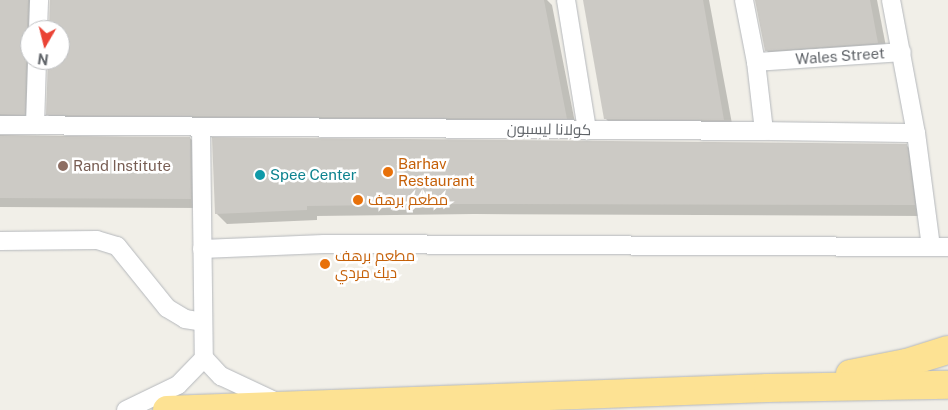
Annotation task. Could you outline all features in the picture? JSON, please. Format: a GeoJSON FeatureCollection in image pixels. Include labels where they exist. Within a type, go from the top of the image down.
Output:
{"type":"FeatureCollection","features":[{"type":"Feature","properties":{"kind":"highway"},"geometry":{"type":"LineString","coordinates":[[768,388],[887,367],[948,350]]}},
{"type":"Feature","properties":{"kind":"highway"},"geometry":{"type":"LineString","coordinates":[[167,410],[768,388],[948,385]]}},
{"type":"Feature","properties":{"kind":"street"},"geometry":{"type":"LineString","coordinates":[[38,20],[39,0]]}},
{"type":"Feature","properties":{"kind":"street"},"geometry":{"type":"LineString","coordinates":[[566,0],[586,130]]}},
{"type":"Feature","properties":{"kind":"street"},"geometry":{"type":"LineString","coordinates":[[744,0],[756,62],[764,131]]}},
{"type":"Feature","properties":{"kind":"street","name":"Wales Street"},"geometry":{"type":"LineString","coordinates":[[756,62],[902,52],[891,0]]}},
{"type":"Feature","properties":{"kind":"street"},"geometry":{"type":"LineString","coordinates":[[202,249],[324,244],[940,247],[916,133],[902,52]]}},
{"type":"Feature","properties":{"kind":"street"},"geometry":{"type":"LineString","coordinates":[[35,125],[37,70]]}},
{"type":"Feature","properties":{"kind":"street","name":"كولانا ليسبون"},"geometry":{"type":"LineString","coordinates":[[0,125],[916,133]]}},
{"type":"Feature","properties":{"kind":"street"},"geometry":{"type":"LineString","coordinates":[[201,128],[204,358],[221,376],[287,407]]}},
{"type":"Feature","properties":{"kind":"street"},"geometry":{"type":"LineString","coordinates":[[0,241],[98,240],[117,246],[167,308],[185,319],[203,322]]}},
{"type":"Feature","properties":{"kind":"street"},"geometry":{"type":"LineString","coordinates":[[126,410],[178,385],[204,358]]}},
{"type":"Feature","properties":{"kind":"building"},"geometry":{"type":"Polygon","coordinates":[[[0,0],[28,0],[27,20],[20,20],[20,70],[26,70],[25,115],[0,114],[0,0]]]}},
{"type":"Feature","properties":{"kind":"building"},"geometry":{"type":"Polygon","coordinates":[[[50,0],[544,0],[567,119],[46,115],[48,70],[70,70],[70,20],[49,20],[50,0]]]}},
{"type":"Feature","properties":{"kind":"building"},"geometry":{"type":"Polygon","coordinates":[[[583,0],[703,0],[724,120],[604,119],[583,0]]]}},
{"type":"Feature","properties":{"kind":"building"},"geometry":{"type":"Polygon","coordinates":[[[755,0],[870,0],[878,43],[765,51],[755,0]]]}},
{"type":"Feature","properties":{"kind":"building"},"geometry":{"type":"Polygon","coordinates":[[[0,136],[190,137],[191,199],[0,198],[0,136]]]}},
{"type":"Feature","properties":{"kind":"building"},"geometry":{"type":"Polygon","coordinates":[[[212,137],[907,144],[915,205],[462,204],[307,206],[307,210],[215,214],[212,137]]]}},
{"type":"Feature","properties":{"kind":"place","name":"Rand Institute"},"geometry":{"type":"Point","coordinates":[63,166]}},
{"type":"Feature","properties":{"kind":"place","name":"Barhav Restaurant"},"geometry":{"type":"Point","coordinates":[388,172]}},
{"type":"Feature","properties":{"kind":"place","name":"Spee Center"},"geometry":{"type":"Point","coordinates":[260,175]}},
{"type":"Feature","properties":{"kind":"place","name":"مطعم برهف"},"geometry":{"type":"Point","coordinates":[358,200]}},
{"type":"Feature","properties":{"kind":"place","name":"مطعم برهف ديك مردي"},"geometry":{"type":"Point","coordinates":[325,264]}}]}
